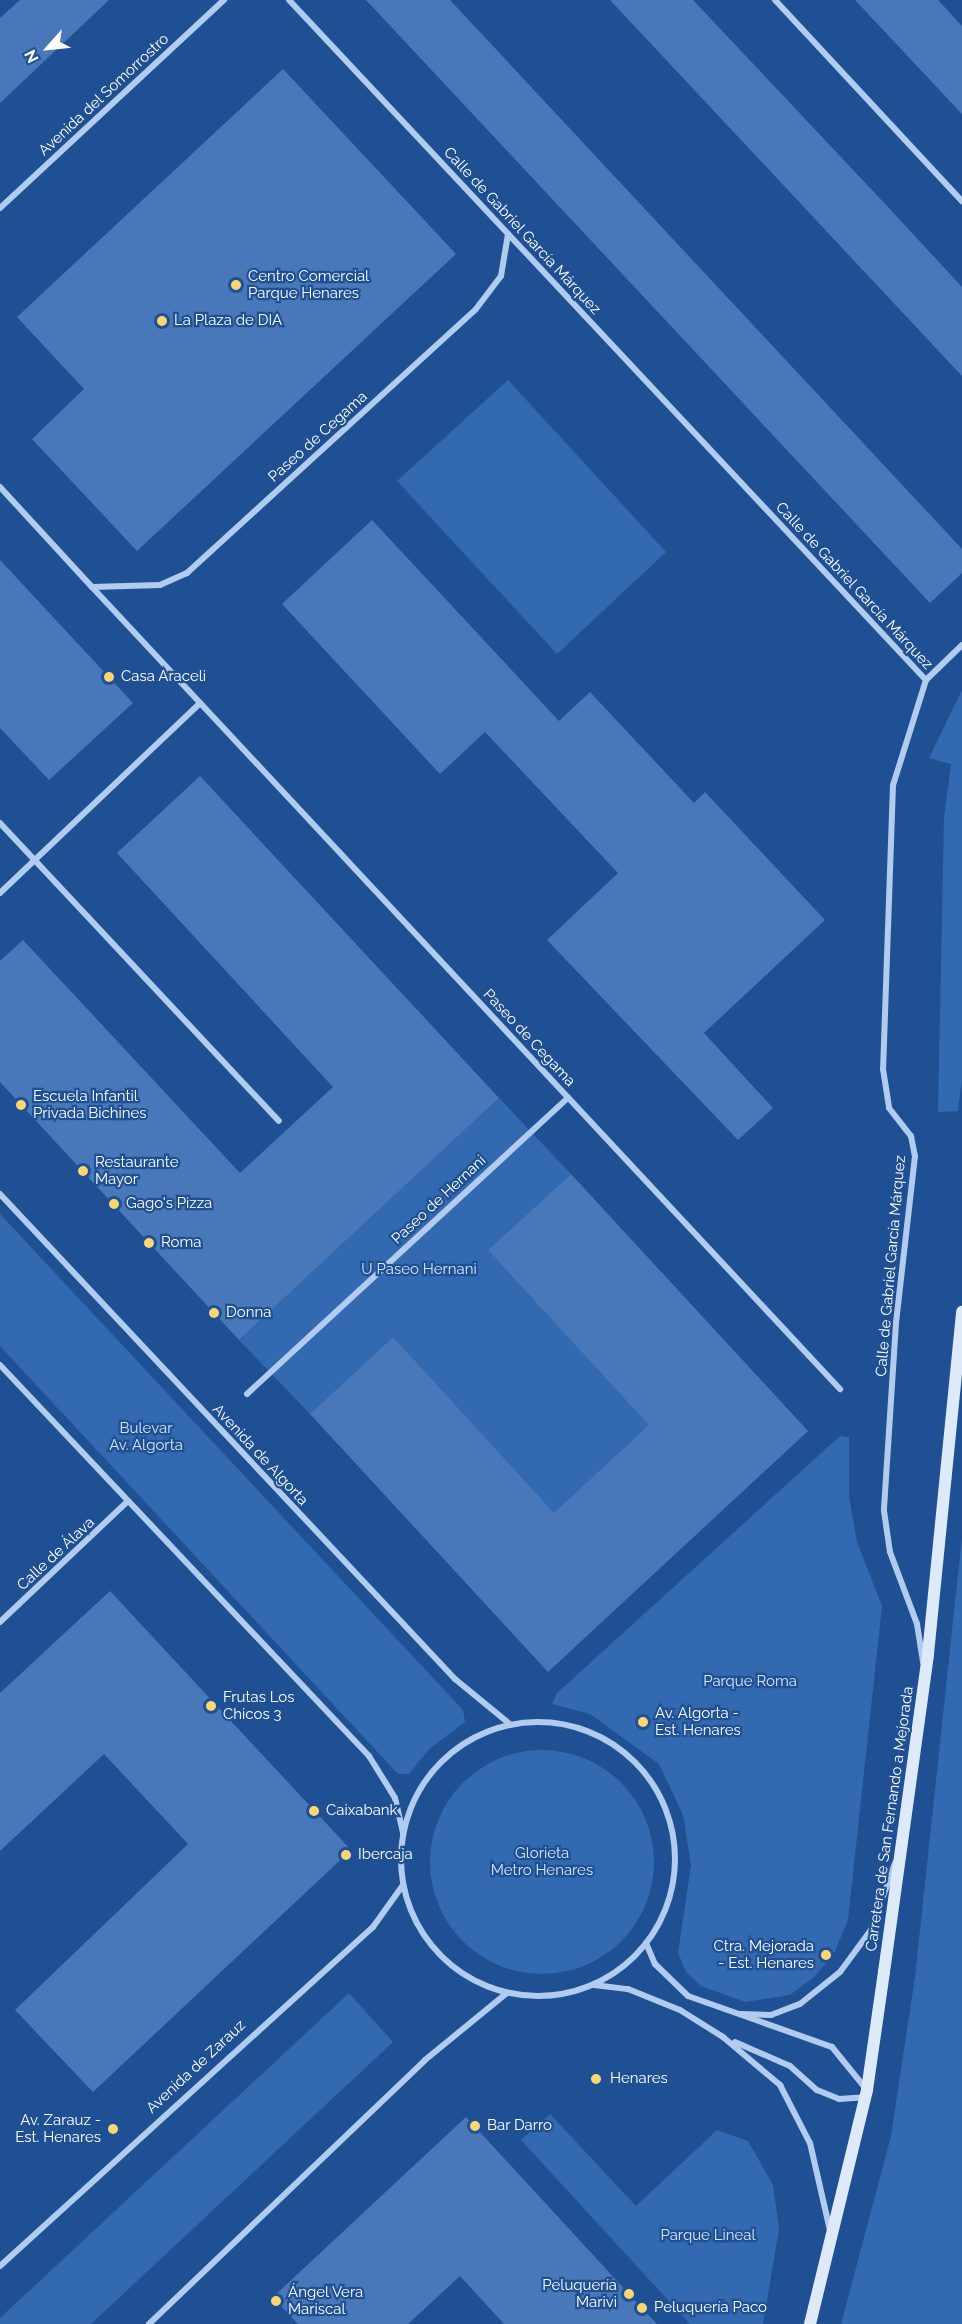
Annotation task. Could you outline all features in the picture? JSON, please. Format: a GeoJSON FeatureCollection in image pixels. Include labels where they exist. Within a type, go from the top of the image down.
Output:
{"type":"FeatureCollection","features":[{"type":"Feature","properties":{"kind":"street","name":"Avenida del Somorrostro"},"geometry":{"type":"LineString","coordinates":[[0,208],[224,0]]}},
{"type":"Feature","properties":{"kind":"street","name":"Calle de Gabriel García Márquez"},"geometry":{"type":"LineString","coordinates":[[289,0],[926,680],[893,785],[883,1069],[889,1108],[911,1136],[915,1156],[896,1323],[884,1511],[890,1552],[917,1624],[925,1679]]}},
{"type":"Feature","properties":{"kind":"street"},"geometry":{"type":"LineString","coordinates":[[775,0],[962,201]]}},
{"type":"Feature","properties":{"kind":"street","name":"Paseo de Cegama"},"geometry":{"type":"LineString","coordinates":[[92,587],[160,585],[187,573],[476,309],[501,276],[508,234]]}},
{"type":"Feature","properties":{"kind":"street","name":"Paseo de Cegama"},"geometry":{"type":"LineString","coordinates":[[0,487],[840,1389]]}},
{"type":"Feature","properties":{"kind":"street"},"geometry":{"type":"LineString","coordinates":[[926,680],[962,645]]}},
{"type":"Feature","properties":{"kind":"street"},"geometry":{"type":"LineString","coordinates":[[0,892],[200,703]]}},
{"type":"Feature","properties":{"kind":"street"},"geometry":{"type":"LineString","coordinates":[[0,823],[279,1121]]}},
{"type":"Feature","properties":{"kind":"street","name":"Paseo de Hernani"},"geometry":{"type":"LineString","coordinates":[[248,1394],[568,1098]]}},
{"type":"Feature","properties":{"kind":"street","name":"Avenida de Algorta"},"geometry":{"type":"LineString","coordinates":[[0,1194],[455,1679],[511,1725]]}},
{"type":"Feature","properties":{"kind":"street","name":"Carretera de San Fernando a Mejorada"},"geometry":{"type":"LineString","coordinates":[[810,2324],[832,2241],[866,2093],[925,1679],[962,1312]]}},
{"type":"Feature","properties":{"kind":"street"},"geometry":{"type":"LineString","coordinates":[[0,1365],[369,1756],[395,1798],[403,1835],[403,1884],[416,1922],[438,1953],[470,1978],[507,1993],[550,1996],[593,1985],[646,1943],[661,1919],[674,1865],[670,1827],[652,1784],[612,1744],[587,1732],[549,1723],[511,1725],[447,1756],[421,1788],[403,1835]]}},
{"type":"Feature","properties":{"kind":"street","name":"Calle de Álava"},"geometry":{"type":"LineString","coordinates":[[0,1622],[127,1502]]}},
{"type":"Feature","properties":{"kind":"street"},"geometry":{"type":"LineString","coordinates":[[729,2013],[771,2015],[800,2004],[840,1972],[871,1930],[902,1842]]}},
{"type":"Feature","properties":{"kind":"street","name":"Avenida de Zarauz"},"geometry":{"type":"LineString","coordinates":[[0,2266],[373,1927],[392,1908],[403,1884]]}},
{"type":"Feature","properties":{"kind":"street"},"geometry":{"type":"LineString","coordinates":[[593,1985],[656,1999],[723,2037],[790,2066],[817,2090],[839,2099],[866,2093],[832,2047],[729,2013],[672,1984],[646,1943]]}},
{"type":"Feature","properties":{"kind":"street"},"geometry":{"type":"LineString","coordinates":[[149,2324],[425,2060],[507,1993]]}},
{"type":"Feature","properties":{"kind":"street"},"geometry":{"type":"LineString","coordinates":[[723,2037],[780,2085],[798,2111],[821,2178],[832,2241]]}},
{"type":"Feature","properties":{"kind":"green space"},"geometry":{"type":"Polygon","coordinates":[[[508,380],[666,552],[557,654],[397,481],[508,380]]]}},
{"type":"Feature","properties":{"kind":"green space"},"geometry":{"type":"Polygon","coordinates":[[[962,690],[962,1079],[958,1111],[938,1112],[944,817],[951,764],[929,758],[962,690]]]}},
{"type":"Feature","properties":{"kind":"green space","name":"U Paseo Hernani"},"geometry":{"type":"Polygon","coordinates":[[[499,1098],[571,1174],[488,1250],[656,1427],[627,1445],[555,1520],[393,1337],[310,1414],[239,1340],[499,1098]]]}},
{"type":"Feature","properties":{"kind":"green space","name":"Bulevar Av. Algorta"},"geometry":{"type":"Polygon","coordinates":[[[0,1214],[463,1710],[465,1722],[429,1749],[409,1774],[398,1774],[0,1346],[0,1214]]]}},
{"type":"Feature","properties":{"kind":"green space","name":"Parque Roma"},"geometry":{"type":"Polygon","coordinates":[[[840,1436],[849,1437],[849,1496],[857,1542],[882,1606],[848,1920],[834,1954],[813,1978],[790,1995],[745,2002],[701,1986],[686,1972],[678,1953],[691,1865],[683,1815],[659,1764],[590,1714],[552,1704],[557,1693],[840,1436]]]}},
{"type":"Feature","properties":{"kind":"green space"},"geometry":{"type":"Polygon","coordinates":[[[962,1537],[962,2324],[841,2324],[891,2136],[915,1977],[962,1537]]]}},
{"type":"Feature","properties":{"kind":"green space","name":"Glorieta Metro Henares"},"geometry":{"type":"Polygon","coordinates":[[[531,1750],[553,1750],[575,1754],[595,1763],[613,1775],[629,1791],[650,1829],[654,1862],[650,1895],[646,1905],[629,1933],[613,1949],[575,1970],[553,1974],[531,1974],[509,1970],[489,1961],[471,1949],[455,1933],[434,1895],[430,1873],[430,1851],[434,1829],[443,1809],[455,1791],[471,1775],[509,1754],[531,1750]]]}},
{"type":"Feature","properties":{"kind":"green space"},"geometry":{"type":"Polygon","coordinates":[[[349,1993],[393,2042],[91,2324],[0,2324],[0,2318],[349,1993]]]}},
{"type":"Feature","properties":{"kind":"green space","name":"Parque Lineal"},"geometry":{"type":"Polygon","coordinates":[[[550,2114],[636,2206],[717,2130],[748,2141],[773,2185],[779,2229],[763,2324],[690,2324],[521,2140],[550,2114]]]}},
{"type":"Feature","properties":{"kind":"building"},"geometry":{"type":"Polygon","coordinates":[[[20,0],[109,0],[0,103],[0,18],[20,0]]]}},
{"type":"Feature","properties":{"kind":"building"},"geometry":{"type":"Polygon","coordinates":[[[366,0],[450,0],[962,549],[962,573],[930,603],[366,0]]]}},
{"type":"Feature","properties":{"kind":"building"},"geometry":{"type":"Polygon","coordinates":[[[610,0],[693,0],[888,207],[962,287],[962,376],[610,0]]]}},
{"type":"Feature","properties":{"kind":"building"},"geometry":{"type":"Polygon","coordinates":[[[855,0],[938,0],[962,26],[962,114],[855,0]]]}},
{"type":"Feature","properties":{"kind":"building","name":"Centro Comercial Parque Henares"},"geometry":{"type":"Polygon","coordinates":[[[283,69],[456,254],[137,551],[32,439],[84,389],[17,317],[283,69]]]}},
{"type":"Feature","properties":{"kind":"building"},"geometry":{"type":"Polygon","coordinates":[[[372,520],[559,721],[590,692],[694,803],[705,792],[825,920],[704,1033],[773,1108],[738,1140],[547,940],[618,873],[485,732],[440,774],[282,604],[372,520]]]}},
{"type":"Feature","properties":{"kind":"building"},"geometry":{"type":"Polygon","coordinates":[[[0,560],[133,703],[49,780],[0,728],[0,560]]]}},
{"type":"Feature","properties":{"kind":"building"},"geometry":{"type":"Polygon","coordinates":[[[200,776],[499,1098],[239,1340],[0,1082],[0,961],[23,940],[240,1173],[333,1087],[117,853],[200,776]]]}},
{"type":"Feature","properties":{"kind":"building"},"geometry":{"type":"Polygon","coordinates":[[[571,1174],[808,1431],[548,1672],[310,1414],[393,1337],[554,1513],[649,1425],[488,1250],[571,1174]]]}},
{"type":"Feature","properties":{"kind":"building"},"geometry":{"type":"Polygon","coordinates":[[[110,1591],[351,1850],[93,2092],[15,2010],[188,1844],[104,1754],[0,1851],[0,1693],[110,1591]]]}},
{"type":"Feature","properties":{"kind":"building"},"geometry":{"type":"Polygon","coordinates":[[[466,2117],[657,2324],[504,2324],[460,2276],[408,2324],[298,2324],[273,2297],[466,2117]]]}},
{"type":"Feature","properties":{"kind":"place","name":"Centro Comercial Parque Henares"},"geometry":{"type":"Point","coordinates":[236,285]}},
{"type":"Feature","properties":{"kind":"place","name":"La Plaza de DIA"},"geometry":{"type":"Point","coordinates":[162,321]}},
{"type":"Feature","properties":{"kind":"place","name":"Casa Araceli"},"geometry":{"type":"Point","coordinates":[109,677]}},
{"type":"Feature","properties":{"kind":"place","name":"Escuela Infantil Privada Bichines"},"geometry":{"type":"Point","coordinates":[21,1105]}},
{"type":"Feature","properties":{"kind":"place","name":"Restaurante Mayor"},"geometry":{"type":"Point","coordinates":[83,1171]}},
{"type":"Feature","properties":{"kind":"place","name":"Gago's Pizza"},"geometry":{"type":"Point","coordinates":[114,1204]}},
{"type":"Feature","properties":{"kind":"place","name":"Roma"},"geometry":{"type":"Point","coordinates":[149,1243]}},
{"type":"Feature","properties":{"kind":"place","name":"Donna"},"geometry":{"type":"Point","coordinates":[214,1313]}},
{"type":"Feature","properties":{"kind":"place","name":"Frutas Los Chicos 3"},"geometry":{"type":"Point","coordinates":[211,1706]}},
{"type":"Feature","properties":{"kind":"place","name":"Av. Algorta - Est. Henares"},"geometry":{"type":"Point","coordinates":[643,1722]}},
{"type":"Feature","properties":{"kind":"place","name":"Caixabank"},"geometry":{"type":"Point","coordinates":[314,1811]}},
{"type":"Feature","properties":{"kind":"place","name":"Ibercaja"},"geometry":{"type":"Point","coordinates":[346,1855]}},
{"type":"Feature","properties":{"kind":"place","name":"Ctra. Mejorada - Est. Henares"},"geometry":{"type":"Point","coordinates":[826,1955]}},
{"type":"Feature","properties":{"kind":"place","name":"Henares"},"geometry":{"type":"Point","coordinates":[596,2079]}},
{"type":"Feature","properties":{"kind":"place","name":"Bar Darro"},"geometry":{"type":"Point","coordinates":[475,2126]}},
{"type":"Feature","properties":{"kind":"place","name":"Av. Zarauz - Est. Henares"},"geometry":{"type":"Point","coordinates":[113,2129]}},
{"type":"Feature","properties":{"kind":"place","name":"Peluquería Marivi"},"geometry":{"type":"Point","coordinates":[629,2294]}},
{"type":"Feature","properties":{"kind":"place","name":"Ángel Vera Mariscal"},"geometry":{"type":"Point","coordinates":[276,2301]}},
{"type":"Feature","properties":{"kind":"place","name":"Peluquería Paco"},"geometry":{"type":"Point","coordinates":[642,2308]}}]}
